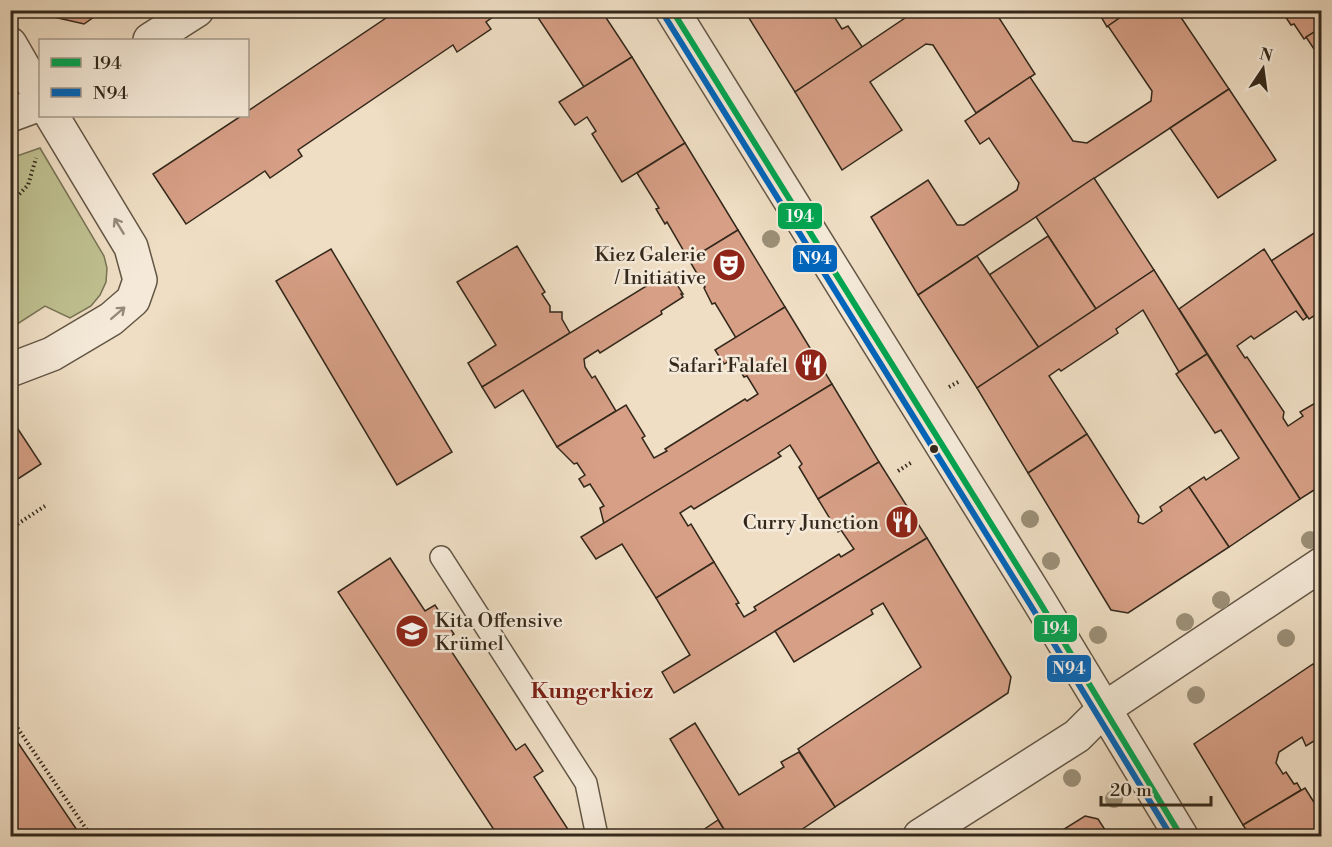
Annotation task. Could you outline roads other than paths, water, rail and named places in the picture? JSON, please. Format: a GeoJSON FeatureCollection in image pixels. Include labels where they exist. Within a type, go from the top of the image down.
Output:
{"type":"FeatureCollection","features":[{"type":"Feature","properties":{"kind":"street"},"geometry":{"type":"LineString","coordinates":[[152,39],[197,10]]}},
{"type":"Feature","properties":{"kind":"street"},"geometry":{"type":"LineString","coordinates":[[672,10],[1040,600],[1181,837]]}},
{"type":"Feature","properties":{"kind":"street"},"geometry":{"type":"LineString","coordinates":[[10,44],[39,94]]}},
{"type":"Feature","properties":{"kind":"street"},"geometry":{"type":"LineString","coordinates":[[10,115],[39,104]]}},
{"type":"Feature","properties":{"kind":"street"},"geometry":{"type":"LineString","coordinates":[[10,370],[52,354],[111,319],[132,300],[140,280],[131,247],[53,117]]}},
{"type":"Feature","properties":{"kind":"street"},"geometry":{"type":"LineString","coordinates":[[920,837],[1077,735],[1104,709],[1322,564]]}},
{"type":"Feature","properties":{"kind":"lane"},"geometry":{"type":"LineString","coordinates":[[441,557],[586,783],[597,837]]}},
{"type":"Feature","properties":{"kind":"place","name":"Kiez Galerie / Initiative"},"geometry":{"type":"Point","coordinates":[729,265]}},
{"type":"Feature","properties":{"kind":"place","name":"Safari Falafel"},"geometry":{"type":"Point","coordinates":[811,365]}},
{"type":"Feature","properties":{"kind":"place","name":"Curry Junction"},"geometry":{"type":"Point","coordinates":[902,522]}},
{"type":"Feature","properties":{"kind":"place","name":"Kita Offensive Krümel"},"geometry":{"type":"Point","coordinates":[412,631]}},
{"type":"Feature","properties":{"kind":"district","name":"Kungerkiez"},"geometry":{"type":"Point","coordinates":[592,690]}}]}
